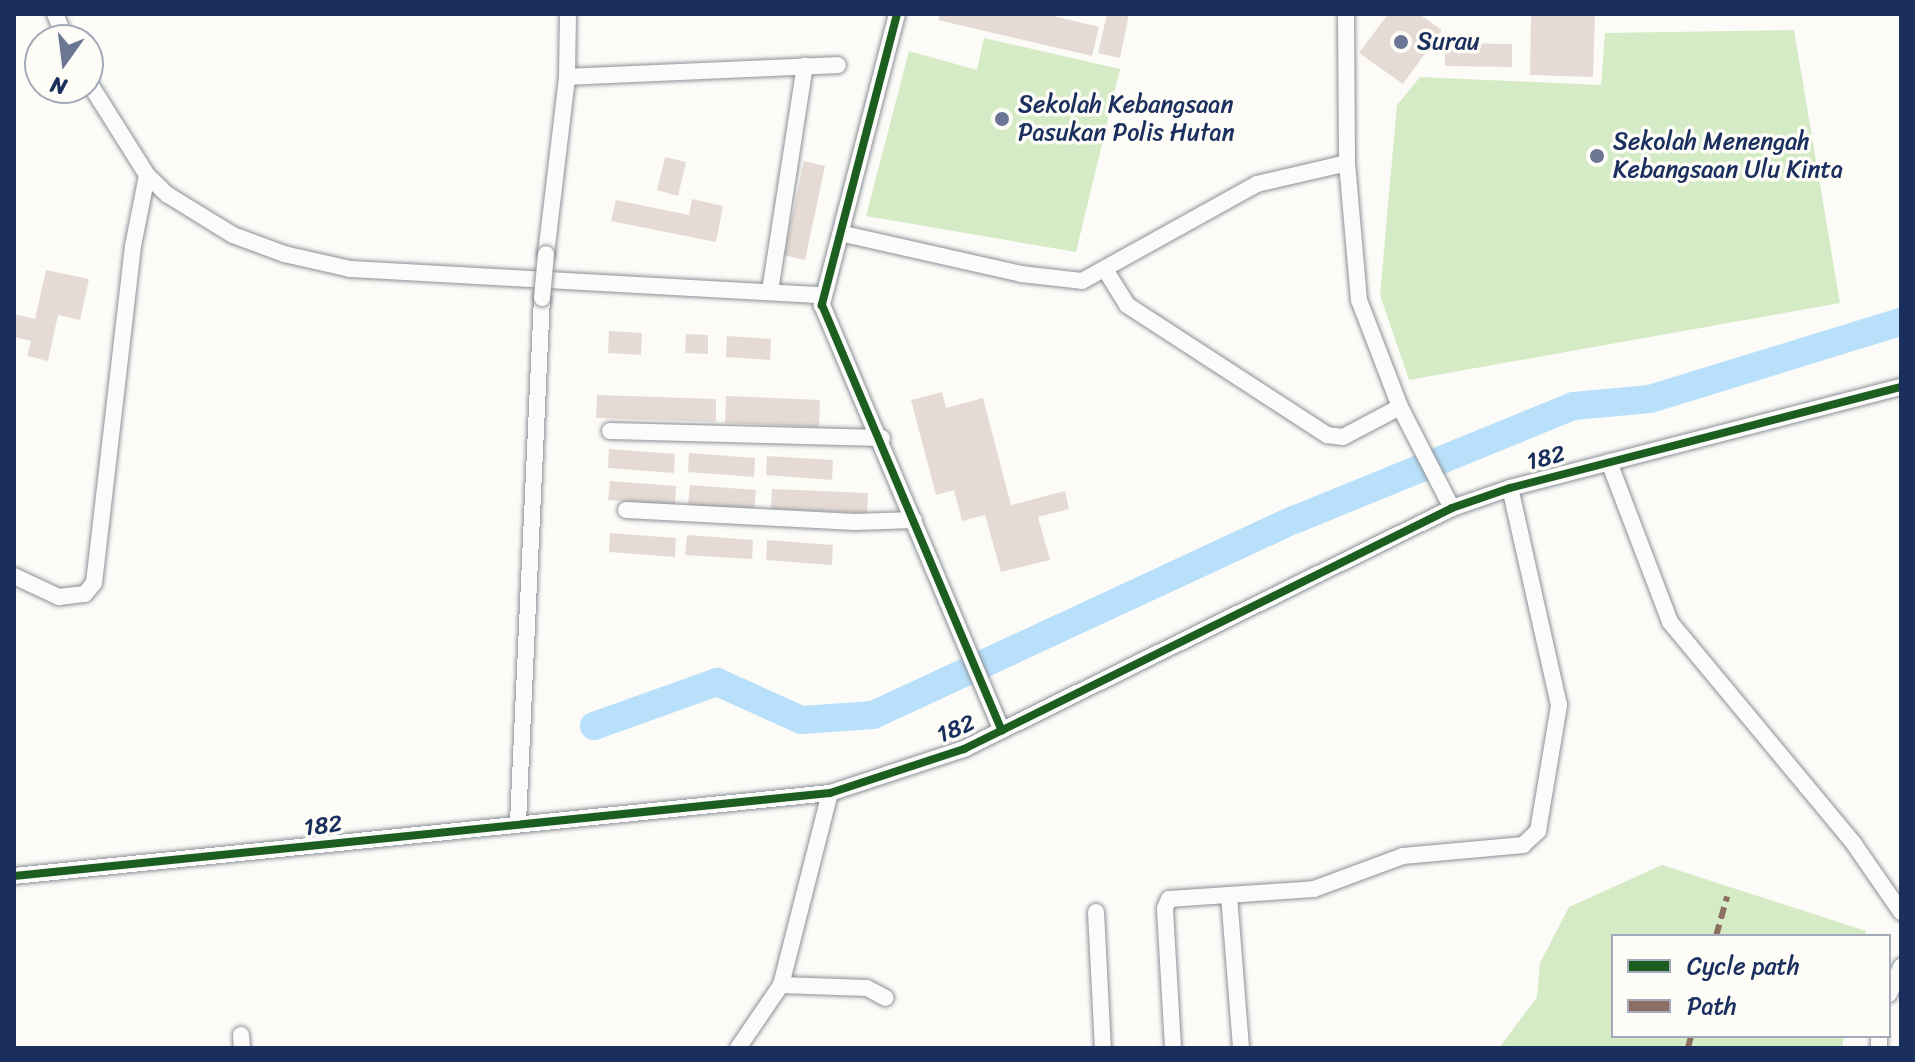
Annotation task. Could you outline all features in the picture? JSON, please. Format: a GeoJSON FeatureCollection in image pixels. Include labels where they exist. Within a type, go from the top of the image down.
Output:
{"type":"FeatureCollection","features":[{"type":"Feature","properties":{"kind":"street"},"geometry":{"type":"LineString","coordinates":[[518,822],[542,298],[567,77],[568,14]]}},
{"type":"Feature","properties":{"kind":"street"},"geometry":{"type":"LineString","coordinates":[[897,14],[844,234],[822,295],[836,342],[882,438],[1002,731]]}},
{"type":"Feature","properties":{"kind":"street"},"geometry":{"type":"LineString","coordinates":[[1346,14],[1347,163],[1359,300],[1400,407],[1452,508]]}},
{"type":"Feature","properties":{"kind":"street"},"geometry":{"type":"LineString","coordinates":[[567,77],[838,65]]}},
{"type":"Feature","properties":{"kind":"street"},"geometry":{"type":"LineString","coordinates":[[770,291],[805,66]]}},
{"type":"Feature","properties":{"kind":"street"},"geometry":{"type":"LineString","coordinates":[[102,104],[147,175],[189,212],[233,235],[350,269],[822,295]]}},
{"type":"Feature","properties":{"kind":"street"},"geometry":{"type":"LineString","coordinates":[[844,234],[1082,281],[1106,271],[1257,184],[1347,163]]}},
{"type":"Feature","properties":{"kind":"street"},"geometry":{"type":"LineString","coordinates":[[14,576],[59,597],[85,594],[94,583],[133,246],[147,175]]}},
{"type":"Feature","properties":{"kind":"street"},"geometry":{"type":"LineString","coordinates":[[1106,271],[1127,305],[1327,435],[1343,437],[1400,407]]}},
{"type":"Feature","properties":{"kind":"street","name":"182"},"geometry":{"type":"LineString","coordinates":[[14,876],[235,857],[518,822],[830,793],[1002,731],[1452,508],[1510,488],[1901,387]]}},
{"type":"Feature","properties":{"kind":"street"},"geometry":{"type":"LineString","coordinates":[[610,431],[882,438]]}},
{"type":"Feature","properties":{"kind":"street"},"geometry":{"type":"LineString","coordinates":[[1609,462],[1670,622],[1854,844],[1901,912]]}},
{"type":"Feature","properties":{"kind":"street"},"geometry":{"type":"LineString","coordinates":[[1173,1048],[1165,908],[1169,899],[1314,889],[1403,856],[1523,845],[1538,831],[1559,705],[1510,488]]}},
{"type":"Feature","properties":{"kind":"street"},"geometry":{"type":"LineString","coordinates":[[626,510],[840,521],[914,520]]}},
{"type":"Feature","properties":{"kind":"street"},"geometry":{"type":"LineString","coordinates":[[738,1048],[781,985],[830,793]]}},
{"type":"Feature","properties":{"kind":"street"},"geometry":{"type":"LineString","coordinates":[[1229,895],[1241,1048]]}},
{"type":"Feature","properties":{"kind":"street"},"geometry":{"type":"LineString","coordinates":[[1096,912],[1103,1048]]}},
{"type":"Feature","properties":{"kind":"street"},"geometry":{"type":"LineString","coordinates":[[1891,990],[1901,967]]}},
{"type":"Feature","properties":{"kind":"street"},"geometry":{"type":"LineString","coordinates":[[781,985],[867,988],[886,998]]}},
{"type":"Feature","properties":{"kind":"green space","name":"Sekolah Menengah Kebangsaan Ulu Kinta"},"geometry":{"type":"Polygon","coordinates":[[[1794,30],[1840,303],[1409,380],[1380,295],[1397,105],[1420,77],[1601,85],[1605,33],[1794,30]]]}},
{"type":"Feature","properties":{"kind":"green space","name":"Sekolah Kebangsaan Pasukan Polis Hutan"},"geometry":{"type":"Polygon","coordinates":[[[984,38],[1120,69],[1076,252],[866,216],[909,51],[977,70],[984,38]]]}},
{"type":"Feature","properties":{"kind":"green space"},"geometry":{"type":"Polygon","coordinates":[[[1662,865],[1866,931],[1865,934],[1611,934],[1611,1038],[1844,1038],[1842,1048],[1499,1048],[1537,997],[1540,963],[1569,907],[1662,865]]]}},
{"type":"Feature","properties":{"kind":"building"},"geometry":{"type":"Polygon","coordinates":[[[940,14],[1045,14],[1099,27],[1092,56],[938,20],[940,14]]]}},
{"type":"Feature","properties":{"kind":"building"},"geometry":{"type":"Polygon","coordinates":[[[1107,14],[1129,14],[1120,58],[1098,53],[1107,14]]]}},
{"type":"Feature","properties":{"kind":"building","name":"Surau"},"geometry":{"type":"Polygon","coordinates":[[[1388,14],[1419,14],[1442,30],[1403,84],[1359,53],[1388,14]]]}},
{"type":"Feature","properties":{"kind":"building"},"geometry":{"type":"Polygon","coordinates":[[[1531,14],[1595,14],[1593,77],[1530,75],[1531,14]]]}},
{"type":"Feature","properties":{"kind":"building"},"geometry":{"type":"Polygon","coordinates":[[[1445,43],[1512,44],[1512,67],[1445,66],[1445,43]]]}},
{"type":"Feature","properties":{"kind":"building"},"geometry":{"type":"Polygon","coordinates":[[[665,157],[686,162],[678,196],[657,190],[665,157]]]}},
{"type":"Feature","properties":{"kind":"building"},"geometry":{"type":"Polygon","coordinates":[[[804,161],[825,166],[805,260],[784,255],[804,161]]]}},
{"type":"Feature","properties":{"kind":"building"},"geometry":{"type":"Polygon","coordinates":[[[692,199],[723,206],[716,242],[611,221],[616,200],[689,215],[692,199]]]}},
{"type":"Feature","properties":{"kind":"building"},"geometry":{"type":"Polygon","coordinates":[[[46,270],[89,279],[80,320],[58,315],[48,361],[27,356],[31,341],[14,337],[14,314],[35,319],[46,270]]]}},
{"type":"Feature","properties":{"kind":"building"},"geometry":{"type":"Polygon","coordinates":[[[609,331],[642,333],[641,355],[608,353],[609,331]]]}},
{"type":"Feature","properties":{"kind":"building"},"geometry":{"type":"Polygon","coordinates":[[[686,334],[708,335],[708,354],[685,353],[686,334]]]}},
{"type":"Feature","properties":{"kind":"building"},"geometry":{"type":"Polygon","coordinates":[[[727,336],[771,339],[770,360],[726,357],[727,336]]]}},
{"type":"Feature","properties":{"kind":"building"},"geometry":{"type":"Polygon","coordinates":[[[942,392],[946,408],[983,398],[1011,505],[1065,491],[1069,509],[1038,517],[1050,560],[1001,572],[985,515],[962,521],[954,490],[936,495],[911,400],[942,392]]]}},
{"type":"Feature","properties":{"kind":"building"},"geometry":{"type":"Polygon","coordinates":[[[597,395],[716,399],[716,422],[596,418],[597,395]]]}},
{"type":"Feature","properties":{"kind":"building"},"geometry":{"type":"Polygon","coordinates":[[[726,396],[820,400],[819,427],[725,423],[726,396]]]}},
{"type":"Feature","properties":{"kind":"building"},"geometry":{"type":"Polygon","coordinates":[[[609,449],[675,454],[674,473],[608,468],[609,449]]]}},
{"type":"Feature","properties":{"kind":"building"},"geometry":{"type":"Polygon","coordinates":[[[689,453],[755,458],[754,477],[688,472],[689,453]]]}},
{"type":"Feature","properties":{"kind":"building"},"geometry":{"type":"Polygon","coordinates":[[[767,456],[833,460],[832,480],[766,475],[767,456]]]}},
{"type":"Feature","properties":{"kind":"building"},"geometry":{"type":"Polygon","coordinates":[[[610,481],[676,486],[675,505],[608,500],[610,481]]]}},
{"type":"Feature","properties":{"kind":"building"},"geometry":{"type":"Polygon","coordinates":[[[690,485],[756,490],[754,510],[688,505],[690,485]]]}},
{"type":"Feature","properties":{"kind":"building"},"geometry":{"type":"Polygon","coordinates":[[[772,489],[868,493],[867,513],[771,509],[772,489]]]}},
{"type":"Feature","properties":{"kind":"building"},"geometry":{"type":"Polygon","coordinates":[[[610,533],[676,538],[675,557],[609,552],[610,533]]]}},
{"type":"Feature","properties":{"kind":"building"},"geometry":{"type":"Polygon","coordinates":[[[687,535],[753,540],[752,559],[685,555],[687,535]]]}},
{"type":"Feature","properties":{"kind":"building"},"geometry":{"type":"Polygon","coordinates":[[[767,540],[833,545],[832,565],[766,560],[767,540]]]}},
{"type":"Feature","properties":{"kind":"waterway"},"geometry":{"type":"LineString","coordinates":[[594,726],[717,682],[801,720],[873,715],[1294,520],[1574,406],[1650,399],[1901,322]]}},
{"type":"Feature","properties":{"kind":"marked path"},"geometry":{"type":"LineString","coordinates":[[1717,934],[1727,897]]}},
{"type":"Feature","properties":{"kind":"marked path"},"geometry":{"type":"LineString","coordinates":[[1688,1048],[1690,1038]]}},
{"type":"Feature","properties":{"kind":"cycle path"},"geometry":{"type":"LineString","coordinates":[[897,14],[822,305],[1002,731]]}},
{"type":"Feature","properties":{"kind":"cycle path"},"geometry":{"type":"LineString","coordinates":[[14,876],[830,793],[964,749],[1452,508],[1510,488],[1901,387]]}},
{"type":"Feature","properties":{"kind":"place","name":"Surau"},"geometry":{"type":"Point","coordinates":[1401,42]}},
{"type":"Feature","properties":{"kind":"place","name":"Sekolah Kebangsaan Pasukan Polis Hutan"},"geometry":{"type":"Point","coordinates":[1002,119]}},
{"type":"Feature","properties":{"kind":"place","name":"Sekolah Menengah Kebangsaan Ulu Kinta"},"geometry":{"type":"Point","coordinates":[1597,156]}}]}
